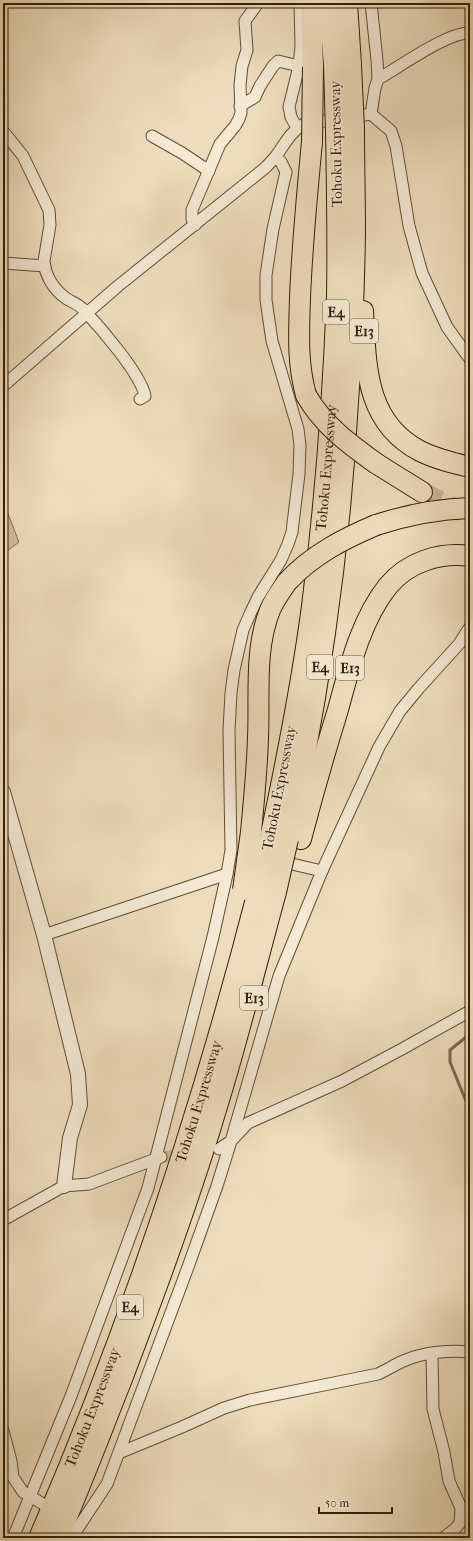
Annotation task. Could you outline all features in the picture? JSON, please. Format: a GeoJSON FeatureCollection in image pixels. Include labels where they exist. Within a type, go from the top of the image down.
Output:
{"type":"FeatureCollection","features":[{"type":"Feature","properties":{"kind":"highway"},"geometry":{"type":"LineString","coordinates":[[311,3],[306,66],[312,142],[302,258],[299,330],[299,364],[306,395],[313,407],[333,430],[377,464],[422,492]]}},
{"type":"Feature","properties":{"kind":"highway","name":"Tohoku Expressway"},"geometry":{"type":"LineString","coordinates":[[39,1538],[131,1305],[178,1171],[228,1008],[266,892],[277,837],[312,608],[323,509],[332,396],[338,226],[348,133],[342,66],[329,3]]}},
{"type":"Feature","properties":{"kind":"highway","name":"Tohoku Expressway"},"geometry":{"type":"LineString","coordinates":[[342,66],[347,3]]}},
{"type":"Feature","properties":{"kind":"highway","name":"E13"},"geometry":{"type":"LineString","coordinates":[[348,133],[366,363],[373,397],[385,421],[403,439],[433,457],[470,467]]}},
{"type":"Feature","properties":{"kind":"highway","name":"E13"},"geometry":{"type":"LineString","coordinates":[[277,837],[258,752],[259,686],[262,640],[270,610],[278,595],[287,582],[307,562],[323,551],[376,525],[421,513],[470,508]]}},
{"type":"Feature","properties":{"kind":"highway","name":"E13"},"geometry":{"type":"LineString","coordinates":[[219,1101],[231,1071],[277,837],[346,679],[359,641],[374,608],[389,585],[415,565],[438,556],[470,556]]}},
{"type":"Feature","properties":{"kind":"highway","name":"Tohoku Expressway"},"geometry":{"type":"LineString","coordinates":[[69,1535],[74,1500],[142,1326],[179,1223],[219,1101]]}},
{"type":"Feature","properties":{"kind":"street"},"geometry":{"type":"LineString","coordinates":[[195,225],[192,219],[192,210],[208,171],[220,144],[235,126],[241,113],[240,79],[247,50],[245,21],[258,3]]}},
{"type":"Feature","properties":{"kind":"street"},"geometry":{"type":"LineString","coordinates":[[297,128],[291,117],[290,108],[306,66],[301,46],[300,3]]}},
{"type":"Feature","properties":{"kind":"street"},"geometry":{"type":"LineString","coordinates":[[371,3],[378,79],[371,114]]}},
{"type":"Feature","properties":{"kind":"street"},"geometry":{"type":"LineString","coordinates":[[378,79],[442,42],[468,30]]}},
{"type":"Feature","properties":{"kind":"street"},"geometry":{"type":"LineString","coordinates":[[240,106],[255,97],[260,86],[278,61],[306,66]]}},
{"type":"Feature","properties":{"kind":"street"},"geometry":{"type":"LineString","coordinates":[[3,386],[118,286],[265,168],[297,128],[304,124],[371,114],[391,131],[396,146],[409,226],[422,274],[447,327],[470,359]]}},
{"type":"Feature","properties":{"kind":"street"},"geometry":{"type":"LineString","coordinates":[[3,131],[22,156],[49,210],[50,225],[44,266],[50,280],[55,289],[64,297],[81,307],[140,380],[145,396],[140,399]]}},
{"type":"Feature","properties":{"kind":"street"},"geometry":{"type":"LineString","coordinates":[[152,136],[182,153],[208,171]]}},
{"type":"Feature","properties":{"kind":"street"},"geometry":{"type":"LineString","coordinates":[[13,1538],[71,1396],[160,1158],[227,874],[231,850],[229,730],[234,670],[248,619],[258,597],[281,560],[292,532],[299,474],[300,445],[298,429],[272,341],[266,300],[266,275],[273,229],[286,172],[276,156]]}},
{"type":"Feature","properties":{"kind":"street"},"geometry":{"type":"LineString","coordinates":[[3,263],[44,266]]}},
{"type":"Feature","properties":{"kind":"street"},"geometry":{"type":"LineString","coordinates":[[69,1535],[107,1484],[119,1453],[217,1186],[279,976],[322,871],[380,747],[400,711],[459,644],[470,626]]}},
{"type":"Feature","properties":{"kind":"street"},"geometry":{"type":"LineString","coordinates":[[3,792],[44,935],[78,1074],[80,1105],[70,1138],[64,1186]]}},
{"type":"Feature","properties":{"kind":"street"},"geometry":{"type":"LineString","coordinates":[[231,850],[322,871]]}},
{"type":"Feature","properties":{"kind":"street"},"geometry":{"type":"LineString","coordinates":[[44,935],[227,874]]}},
{"type":"Feature","properties":{"kind":"street"},"geometry":{"type":"LineString","coordinates":[[219,1149],[231,1141],[248,1123],[342,1080],[470,1011]]}},
{"type":"Feature","properties":{"kind":"street"},"geometry":{"type":"LineString","coordinates":[[3,1220],[64,1186],[88,1184],[160,1158]]}},
{"type":"Feature","properties":{"kind":"street"},"geometry":{"type":"LineString","coordinates":[[119,1453],[224,1408],[250,1400],[378,1374],[394,1367],[404,1360],[415,1356],[455,1351],[470,1352]]}},
{"type":"Feature","properties":{"kind":"street"},"geometry":{"type":"LineString","coordinates":[[432,1354],[433,1409],[444,1452],[449,1481],[461,1508],[460,1522],[454,1530],[443,1538]]}},
{"type":"Feature","properties":{"kind":"street"},"geometry":{"type":"LineString","coordinates":[[3,1431],[11,1461],[13,1477],[23,1492],[43,1504]]}},
{"type":"Feature","properties":{"kind":"shaded area"},"geometry":{"type":"Polygon","coordinates":[[[3,501],[19,542],[3,554],[3,501]]]}},
{"type":"Feature","properties":{"kind":"waterway"},"geometry":{"type":"LineString","coordinates":[[470,1034],[450,1050],[450,1062],[470,1111]]}},
{"type":"Feature","properties":{"kind":"tunnel"},"geometry":{"type":"LineString","coordinates":[[422,492],[463,512]]}},
{"type":"Feature","properties":{"kind":"tunnel"},"geometry":{"type":"LineString","coordinates":[[163,1157],[186,1154]]}}]}
